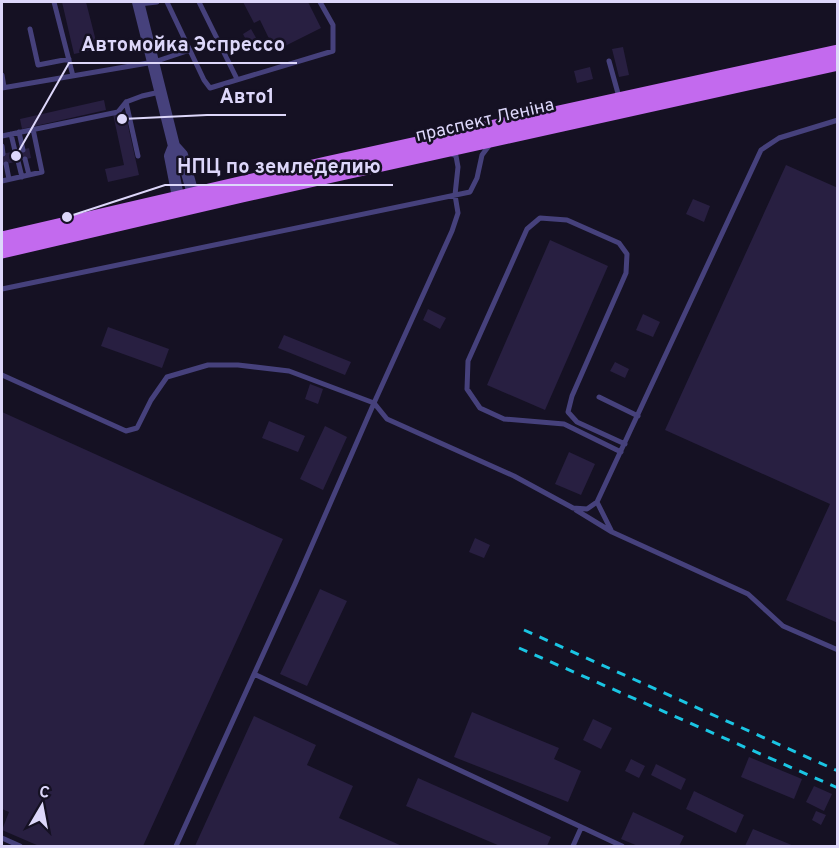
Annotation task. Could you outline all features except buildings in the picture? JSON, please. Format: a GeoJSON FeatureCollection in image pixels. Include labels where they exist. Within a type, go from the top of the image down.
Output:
{"type":"FeatureCollection","features":[{"type":"Feature","properties":{"kind":"main road","name":"праспект Леніна"},"geometry":{"type":"LineString","coordinates":[[2,251],[187,202],[619,100],[837,52]]}},
{"type":"Feature","properties":{"kind":"main road","name":"праспект Леніна"},"geometry":{"type":"LineString","coordinates":[[2,239],[445,150],[837,63]]}},
{"type":"Feature","properties":{"kind":"street"},"geometry":{"type":"LineString","coordinates":[[139,3],[174,146],[170,156],[187,202]]}},
{"type":"Feature","properties":{"kind":"lane"},"geometry":{"type":"LineString","coordinates":[[54,2],[73,76]]}},
{"type":"Feature","properties":{"kind":"lane"},"geometry":{"type":"LineString","coordinates":[[139,3],[156,2]]}},
{"type":"Feature","properties":{"kind":"lane"},"geometry":{"type":"LineString","coordinates":[[167,2],[206,85],[210,88],[333,51],[333,25],[320,2]]}},
{"type":"Feature","properties":{"kind":"lane"},"geometry":{"type":"LineString","coordinates":[[198,2],[237,79]]}},
{"type":"Feature","properties":{"kind":"lane"},"geometry":{"type":"LineString","coordinates":[[30,29],[38,65],[69,59]]}},
{"type":"Feature","properties":{"kind":"lane"},"geometry":{"type":"LineString","coordinates":[[2,75],[3,87],[154,62],[190,50]]}},
{"type":"Feature","properties":{"kind":"lane"},"geometry":{"type":"LineString","coordinates":[[609,61],[619,100]]}},
{"type":"Feature","properties":{"kind":"lane"},"geometry":{"type":"LineString","coordinates":[[2,136],[118,112],[126,102],[161,92]]}},
{"type":"Feature","properties":{"kind":"lane"},"geometry":{"type":"LineString","coordinates":[[126,102],[138,156]]}},
{"type":"Feature","properties":{"kind":"lane"},"geometry":{"type":"LineString","coordinates":[[573,508],[587,509],[597,502],[761,150],[779,138],[837,120]]}},
{"type":"Feature","properties":{"kind":"lane"},"geometry":{"type":"LineString","coordinates":[[2,180],[42,172],[33,129]]}},
{"type":"Feature","properties":{"kind":"lane"},"geometry":{"type":"LineString","coordinates":[[19,132],[22,150]]}},
{"type":"Feature","properties":{"kind":"lane"},"geometry":{"type":"LineString","coordinates":[[11,134],[15,151]]}},
{"type":"Feature","properties":{"kind":"lane"},"geometry":{"type":"LineString","coordinates":[[2,289],[470,192],[477,178],[482,155],[494,139]]}},
{"type":"Feature","properties":{"kind":"lane"},"geometry":{"type":"LineString","coordinates":[[2,146],[3,154]]}},
{"type":"Feature","properties":{"kind":"lane"},"geometry":{"type":"LineString","coordinates":[[176,846],[452,231],[458,213],[455,195],[458,167],[456,156],[445,150]]}},
{"type":"Feature","properties":{"kind":"lane"},"geometry":{"type":"LineString","coordinates":[[25,159],[29,175]]}},
{"type":"Feature","properties":{"kind":"lane"},"geometry":{"type":"LineString","coordinates":[[18,161],[22,177]]}},
{"type":"Feature","properties":{"kind":"lane"},"geometry":{"type":"LineString","coordinates":[[6,164],[9,179]]}},
{"type":"Feature","properties":{"kind":"lane"},"geometry":{"type":"LineString","coordinates":[[621,452],[564,424],[504,419],[480,408],[467,389],[468,361],[527,229],[540,218],[567,220],[619,243],[627,254],[626,273],[572,396],[568,412],[577,422],[625,444]]}},
{"type":"Feature","properties":{"kind":"lane"},"geometry":{"type":"LineString","coordinates":[[2,375],[126,431],[137,428],[151,400],[167,377],[208,365],[238,364],[289,371],[374,403],[387,419],[514,476],[612,532],[748,594],[783,626],[837,650]]}},
{"type":"Feature","properties":{"kind":"lane"},"geometry":{"type":"LineString","coordinates":[[599,397],[638,416]]}},
{"type":"Feature","properties":{"kind":"lane"},"geometry":{"type":"LineString","coordinates":[[597,502],[612,532]]}},
{"type":"Feature","properties":{"kind":"lane"},"geometry":{"type":"LineString","coordinates":[[254,674],[622,846]]}},
{"type":"Feature","properties":{"kind":"lane"},"geometry":{"type":"LineString","coordinates":[[573,846],[580,828]]}},
{"type":"Feature","properties":{"kind":"lane"},"geometry":{"type":"LineString","coordinates":[[2,838],[20,846]]}},
{"type":"Feature","properties":{"kind":"railway"},"geometry":{"type":"LineString","coordinates":[[524,630],[838,771]]}},
{"type":"Feature","properties":{"kind":"railway"},"geometry":{"type":"LineString","coordinates":[[519,648],[838,788]]}},
{"type":"Feature","properties":{"kind":"place","name":"Авто1"},"geometry":{"type":"Point","coordinates":[122,119]}},
{"type":"Feature","properties":{"kind":"place","name":"Автомойка Эспрессо"},"geometry":{"type":"Point","coordinates":[16,156]}},
{"type":"Feature","properties":{"kind":"place","name":"НПЦ по земледелию"},"geometry":{"type":"Point","coordinates":[67,217]}}]}
